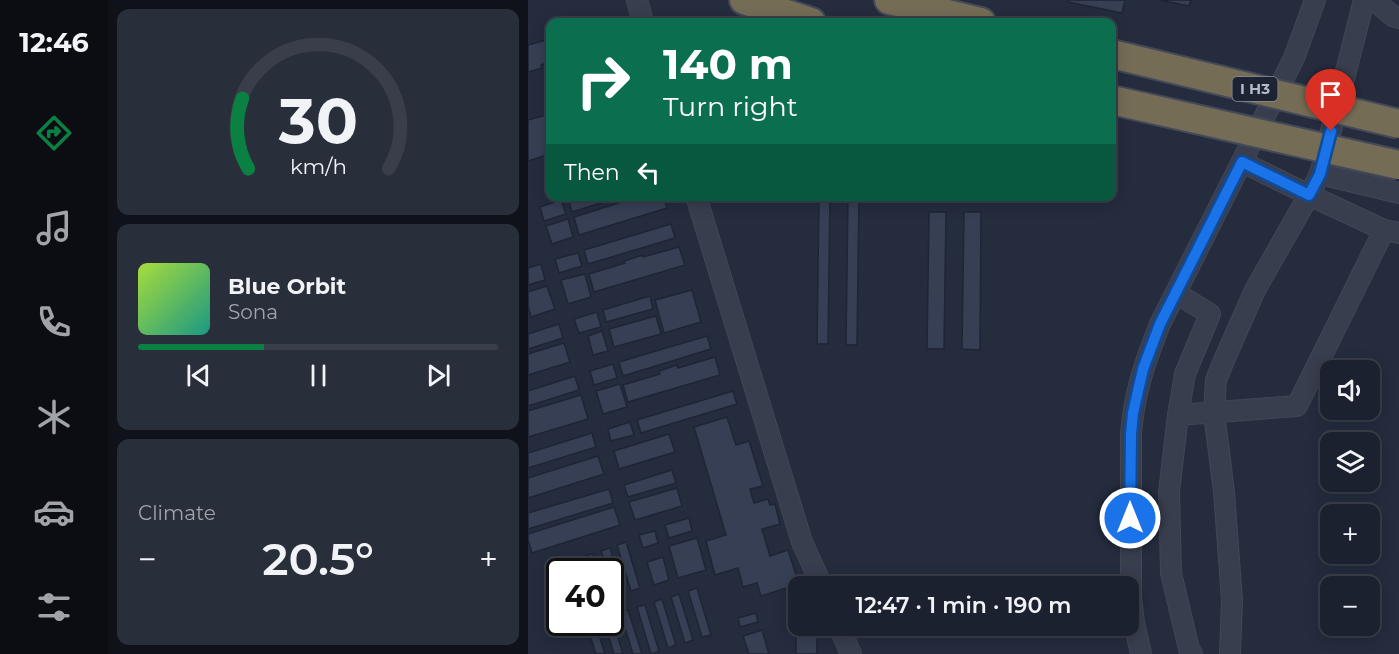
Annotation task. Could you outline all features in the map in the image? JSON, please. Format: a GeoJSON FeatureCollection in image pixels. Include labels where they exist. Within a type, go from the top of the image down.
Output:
{"type":"FeatureCollection","features":[{"type":"Feature","properties":{"kind":"highway"},"geometry":{"type":"LineString","coordinates":[[744,0],[799,18]]}},
{"type":"Feature","properties":{"kind":"highway"},"geometry":{"type":"LineString","coordinates":[[889,0],[964,18]]}},
{"type":"Feature","properties":{"kind":"highway","name":"I H3"},"geometry":{"type":"LineString","coordinates":[[1116,55],[1399,124]]}},
{"type":"Feature","properties":{"kind":"highway"},"geometry":{"type":"LineString","coordinates":[[1116,101],[1399,165]]}},
{"type":"Feature","properties":{"kind":"street"},"geometry":{"type":"LineString","coordinates":[[637,0],[643,18]]}},
{"type":"Feature","properties":{"kind":"street"},"geometry":{"type":"LineString","coordinates":[[1141,654],[1130,588],[1130,456],[1138,383],[1160,324],[1294,58],[1315,0]]}},
{"type":"Feature","properties":{"kind":"street"},"geometry":{"type":"LineString","coordinates":[[1230,654],[1232,600],[1224,492],[1214,413],[1216,380],[1255,291],[1320,174],[1364,0]]}},
{"type":"Feature","properties":{"kind":"street"},"geometry":{"type":"LineString","coordinates":[[1374,0],[1393,16],[1399,18]]}},
{"type":"Feature","properties":{"kind":"street"},"geometry":{"type":"LineString","coordinates":[[1178,416],[1297,406],[1391,232],[1242,162]]}},
{"type":"Feature","properties":{"kind":"street"},"geometry":{"type":"LineString","coordinates":[[1320,174],[1399,193]]}},
{"type":"Feature","properties":{"kind":"street"},"geometry":{"type":"LineString","coordinates":[[698,201],[802,542],[817,576]]}},
{"type":"Feature","properties":{"kind":"street"},"geometry":{"type":"LineString","coordinates":[[1176,293],[1210,314],[1185,374],[1169,492],[1171,573],[1192,654]]}},
{"type":"Feature","properties":{"kind":"street"},"geometry":{"type":"LineString","coordinates":[[843,636],[851,654]]}},
{"type":"Feature","properties":{"kind":"building"},"geometry":{"type":"Polygon","coordinates":[[[1069,0],[1125,0],[1122,13],[1068,2],[1069,0]]]}},
{"type":"Feature","properties":{"kind":"building"},"geometry":{"type":"Polygon","coordinates":[[[1160,0],[1191,0],[1189,6],[1160,0]]]}},
{"type":"Feature","properties":{"kind":"building"},"geometry":{"type":"Polygon","coordinates":[[[546,40],[546,63],[541,65],[542,68],[528,72],[528,45],[546,40]]]}},
{"type":"Feature","properties":{"kind":"building"},"geometry":{"type":"Polygon","coordinates":[[[546,115],[546,155],[528,161],[528,120],[546,115]]]}},
{"type":"Feature","properties":{"kind":"building"},"geometry":{"type":"Polygon","coordinates":[[[561,201],[566,214],[544,221],[540,207],[561,201]]]}},
{"type":"Feature","properties":{"kind":"building"},"geometry":{"type":"Polygon","coordinates":[[[569,201],[607,201],[572,212],[569,201]]]}},
{"type":"Feature","properties":{"kind":"building"},"geometry":{"type":"Polygon","coordinates":[[[625,201],[665,201],[667,208],[579,235],[574,217],[625,201]]]}},
{"type":"Feature","properties":{"kind":"building"},"geometry":{"type":"Polygon","coordinates":[[[819,201],[830,201],[828,344],[817,344],[819,201]]]}},
{"type":"Feature","properties":{"kind":"building"},"geometry":{"type":"Polygon","coordinates":[[[848,201],[859,201],[857,345],[846,345],[848,201]]]}},
{"type":"Feature","properties":{"kind":"building"},"geometry":{"type":"Polygon","coordinates":[[[929,212],[946,212],[944,349],[927,349],[929,212]]]}},
{"type":"Feature","properties":{"kind":"building"},"geometry":{"type":"Polygon","coordinates":[[[964,212],[981,212],[980,350],[962,349],[964,212]]]}},
{"type":"Feature","properties":{"kind":"building"},"geometry":{"type":"Polygon","coordinates":[[[568,219],[573,237],[552,244],[546,226],[568,219]]]}},
{"type":"Feature","properties":{"kind":"building"},"geometry":{"type":"Polygon","coordinates":[[[671,224],[675,238],[588,264],[584,250],[671,224]]]}},
{"type":"Feature","properties":{"kind":"building"},"geometry":{"type":"Polygon","coordinates":[[[679,247],[685,265],[594,292],[589,274],[643,255],[643,257],[679,247]]]}},
{"type":"Feature","properties":{"kind":"building"},"geometry":{"type":"Polygon","coordinates":[[[578,253],[582,266],[559,273],[555,259],[578,253]]]}},
{"type":"Feature","properties":{"kind":"building"},"geometry":{"type":"Polygon","coordinates":[[[541,264],[545,280],[528,285],[528,268],[541,264]]]}},
{"type":"Feature","properties":{"kind":"building"},"geometry":{"type":"Polygon","coordinates":[[[585,274],[591,297],[568,304],[561,280],[585,274]]]}},
{"type":"Feature","properties":{"kind":"building"},"geometry":{"type":"Polygon","coordinates":[[[547,286],[555,309],[531,317],[528,292],[547,286]]]}},
{"type":"Feature","properties":{"kind":"building"},"geometry":{"type":"Polygon","coordinates":[[[692,290],[701,322],[664,333],[655,300],[692,290]]]}},
{"type":"Feature","properties":{"kind":"building"},"geometry":{"type":"Polygon","coordinates":[[[650,296],[653,309],[606,322],[603,310],[650,296]]]}},
{"type":"Feature","properties":{"kind":"building"},"geometry":{"type":"Polygon","coordinates":[[[597,312],[601,327],[579,333],[574,319],[597,312]]]}},
{"type":"Feature","properties":{"kind":"building"},"geometry":{"type":"Polygon","coordinates":[[[656,316],[661,334],[614,347],[609,329],[656,316]]]}},
{"type":"Feature","properties":{"kind":"building"},"geometry":{"type":"Polygon","coordinates":[[[559,324],[563,338],[528,349],[528,334],[559,324]]]}},
{"type":"Feature","properties":{"kind":"building"},"geometry":{"type":"Polygon","coordinates":[[[602,331],[608,351],[593,355],[588,336],[602,331]]]}},
{"type":"Feature","properties":{"kind":"building"},"geometry":{"type":"Polygon","coordinates":[[[707,336],[711,349],[623,376],[619,362],[707,336]]]}},
{"type":"Feature","properties":{"kind":"building"},"geometry":{"type":"Polygon","coordinates":[[[564,343],[570,362],[528,375],[528,354],[564,343]]]}},
{"type":"Feature","properties":{"kind":"building"},"geometry":{"type":"Polygon","coordinates":[[[715,357],[720,375],[628,402],[623,385],[660,374],[659,371],[677,365],[678,368],[715,357]]]}},
{"type":"Feature","properties":{"kind":"building"},"geometry":{"type":"Polygon","coordinates":[[[613,364],[617,378],[594,385],[590,371],[613,364]]]}},
{"type":"Feature","properties":{"kind":"building"},"geometry":{"type":"Polygon","coordinates":[[[575,376],[579,390],[528,406],[528,391],[575,376]]]}},
{"type":"Feature","properties":{"kind":"building"},"geometry":{"type":"Polygon","coordinates":[[[620,384],[627,407],[603,414],[596,391],[620,384]]]}},
{"type":"Feature","properties":{"kind":"building"},"geometry":{"type":"Polygon","coordinates":[[[733,391],[737,404],[641,433],[637,420],[733,391]]]}},
{"type":"Feature","properties":{"kind":"building"},"geometry":{"type":"Polygon","coordinates":[[[581,395],[588,419],[528,437],[528,411],[581,395]]]}},
{"type":"Feature","properties":{"kind":"building"},"geometry":{"type":"Polygon","coordinates":[[[727,417],[736,445],[749,441],[763,486],[750,489],[754,503],[768,499],[770,505],[775,504],[780,524],[762,529],[770,556],[788,550],[796,576],[788,576],[788,587],[761,596],[757,583],[743,587],[738,568],[715,575],[706,541],[726,535],[694,427],[727,417]]]}},
{"type":"Feature","properties":{"kind":"building"},"geometry":{"type":"Polygon","coordinates":[[[630,422],[634,435],[611,441],[608,429],[630,422]]]}},
{"type":"Feature","properties":{"kind":"building"},"geometry":{"type":"Polygon","coordinates":[[[592,433],[596,447],[528,468],[528,453],[592,433]]]}},
{"type":"Feature","properties":{"kind":"building"},"geometry":{"type":"Polygon","coordinates":[[[669,434],[675,452],[619,469],[614,451],[669,434]]]}},
{"type":"Feature","properties":{"kind":"building"},"geometry":{"type":"Polygon","coordinates":[[[598,456],[604,474],[528,498],[528,478],[598,456]]]}},
{"type":"Feature","properties":{"kind":"building"},"geometry":{"type":"Polygon","coordinates":[[[672,470],[676,483],[628,497],[624,485],[672,470]]]}},
{"type":"Feature","properties":{"kind":"building"},"geometry":{"type":"Polygon","coordinates":[[[677,488],[682,506],[635,520],[629,502],[677,488]]]}},
{"type":"Feature","properties":{"kind":"building"},"geometry":{"type":"Polygon","coordinates":[[[609,489],[613,503],[528,529],[528,513],[609,489]]]}},
{"type":"Feature","properties":{"kind":"building"},"geometry":{"type":"Polygon","coordinates":[[[614,507],[620,525],[532,553],[528,534],[614,507]]]}},
{"type":"Feature","properties":{"kind":"building"},"geometry":{"type":"Polygon","coordinates":[[[689,518],[692,531],[669,538],[665,525],[689,518]]]}},
{"type":"Feature","properties":{"kind":"building"},"geometry":{"type":"Polygon","coordinates":[[[655,531],[658,543],[643,548],[639,535],[655,531]]]}},
{"type":"Feature","properties":{"kind":"building"},"geometry":{"type":"Polygon","coordinates":[[[697,538],[706,570],[678,578],[669,546],[697,538]]]}},
{"type":"Feature","properties":{"kind":"building"},"geometry":{"type":"Polygon","coordinates":[[[626,542],[640,588],[631,591],[624,568],[624,558],[621,558],[617,545],[626,542]]]}},
{"type":"Feature","properties":{"kind":"building"},"geometry":{"type":"Polygon","coordinates":[[[610,548],[613,558],[603,558],[601,551],[610,548]]]}},
{"type":"Feature","properties":{"kind":"building"},"geometry":{"type":"Polygon","coordinates":[[[593,554],[594,558],[585,558],[584,556],[593,554]]]}},
{"type":"Feature","properties":{"kind":"building"},"geometry":{"type":"Polygon","coordinates":[[[663,557],[669,580],[654,585],[647,562],[663,557]]]}},
{"type":"Feature","properties":{"kind":"building"},"geometry":{"type":"Polygon","coordinates":[[[697,588],[711,635],[702,637],[688,591],[697,588]]]}},
{"type":"Feature","properties":{"kind":"building"},"geometry":{"type":"Polygon","coordinates":[[[679,594],[693,640],[685,643],[671,597],[679,594]]]}},
{"type":"Feature","properties":{"kind":"building"},"geometry":{"type":"Polygon","coordinates":[[[662,599],[676,645],[668,648],[654,602],[662,599]]]}},
{"type":"Feature","properties":{"kind":"building"},"geometry":{"type":"Polygon","coordinates":[[[645,605],[659,651],[651,654],[637,607],[645,605]]]}},
{"type":"Feature","properties":{"kind":"building"},"geometry":{"type":"Polygon","coordinates":[[[628,610],[642,654],[633,654],[624,625],[624,611],[628,610]]]}},
{"type":"Feature","properties":{"kind":"building"},"geometry":{"type":"Polygon","coordinates":[[[756,613],[758,622],[740,627],[738,618],[756,613]]]}},
{"type":"Feature","properties":{"kind":"building"},"geometry":{"type":"Polygon","coordinates":[[[762,630],[769,654],[749,654],[743,636],[762,630]]]}},
{"type":"Feature","properties":{"kind":"building"},"geometry":{"type":"Polygon","coordinates":[[[590,636],[599,636],[605,654],[596,654],[590,636]]]}},
{"type":"Feature","properties":{"kind":"building"},"geometry":{"type":"Polygon","coordinates":[[[608,636],[617,636],[623,654],[614,654],[608,636]]]}},
{"type":"Feature","properties":{"kind":"building"},"geometry":{"type":"Polygon","coordinates":[[[796,636],[817,636],[817,654],[796,654],[796,636]]]}},
{"type":"Feature","properties":{"kind":"route"},"geometry":{"type":"LineString","coordinates":[[1130,518],[1131,434],[1138,383],[1160,324],[1242,162],[1309,195],[1320,174],[1331,131]]}}]}
